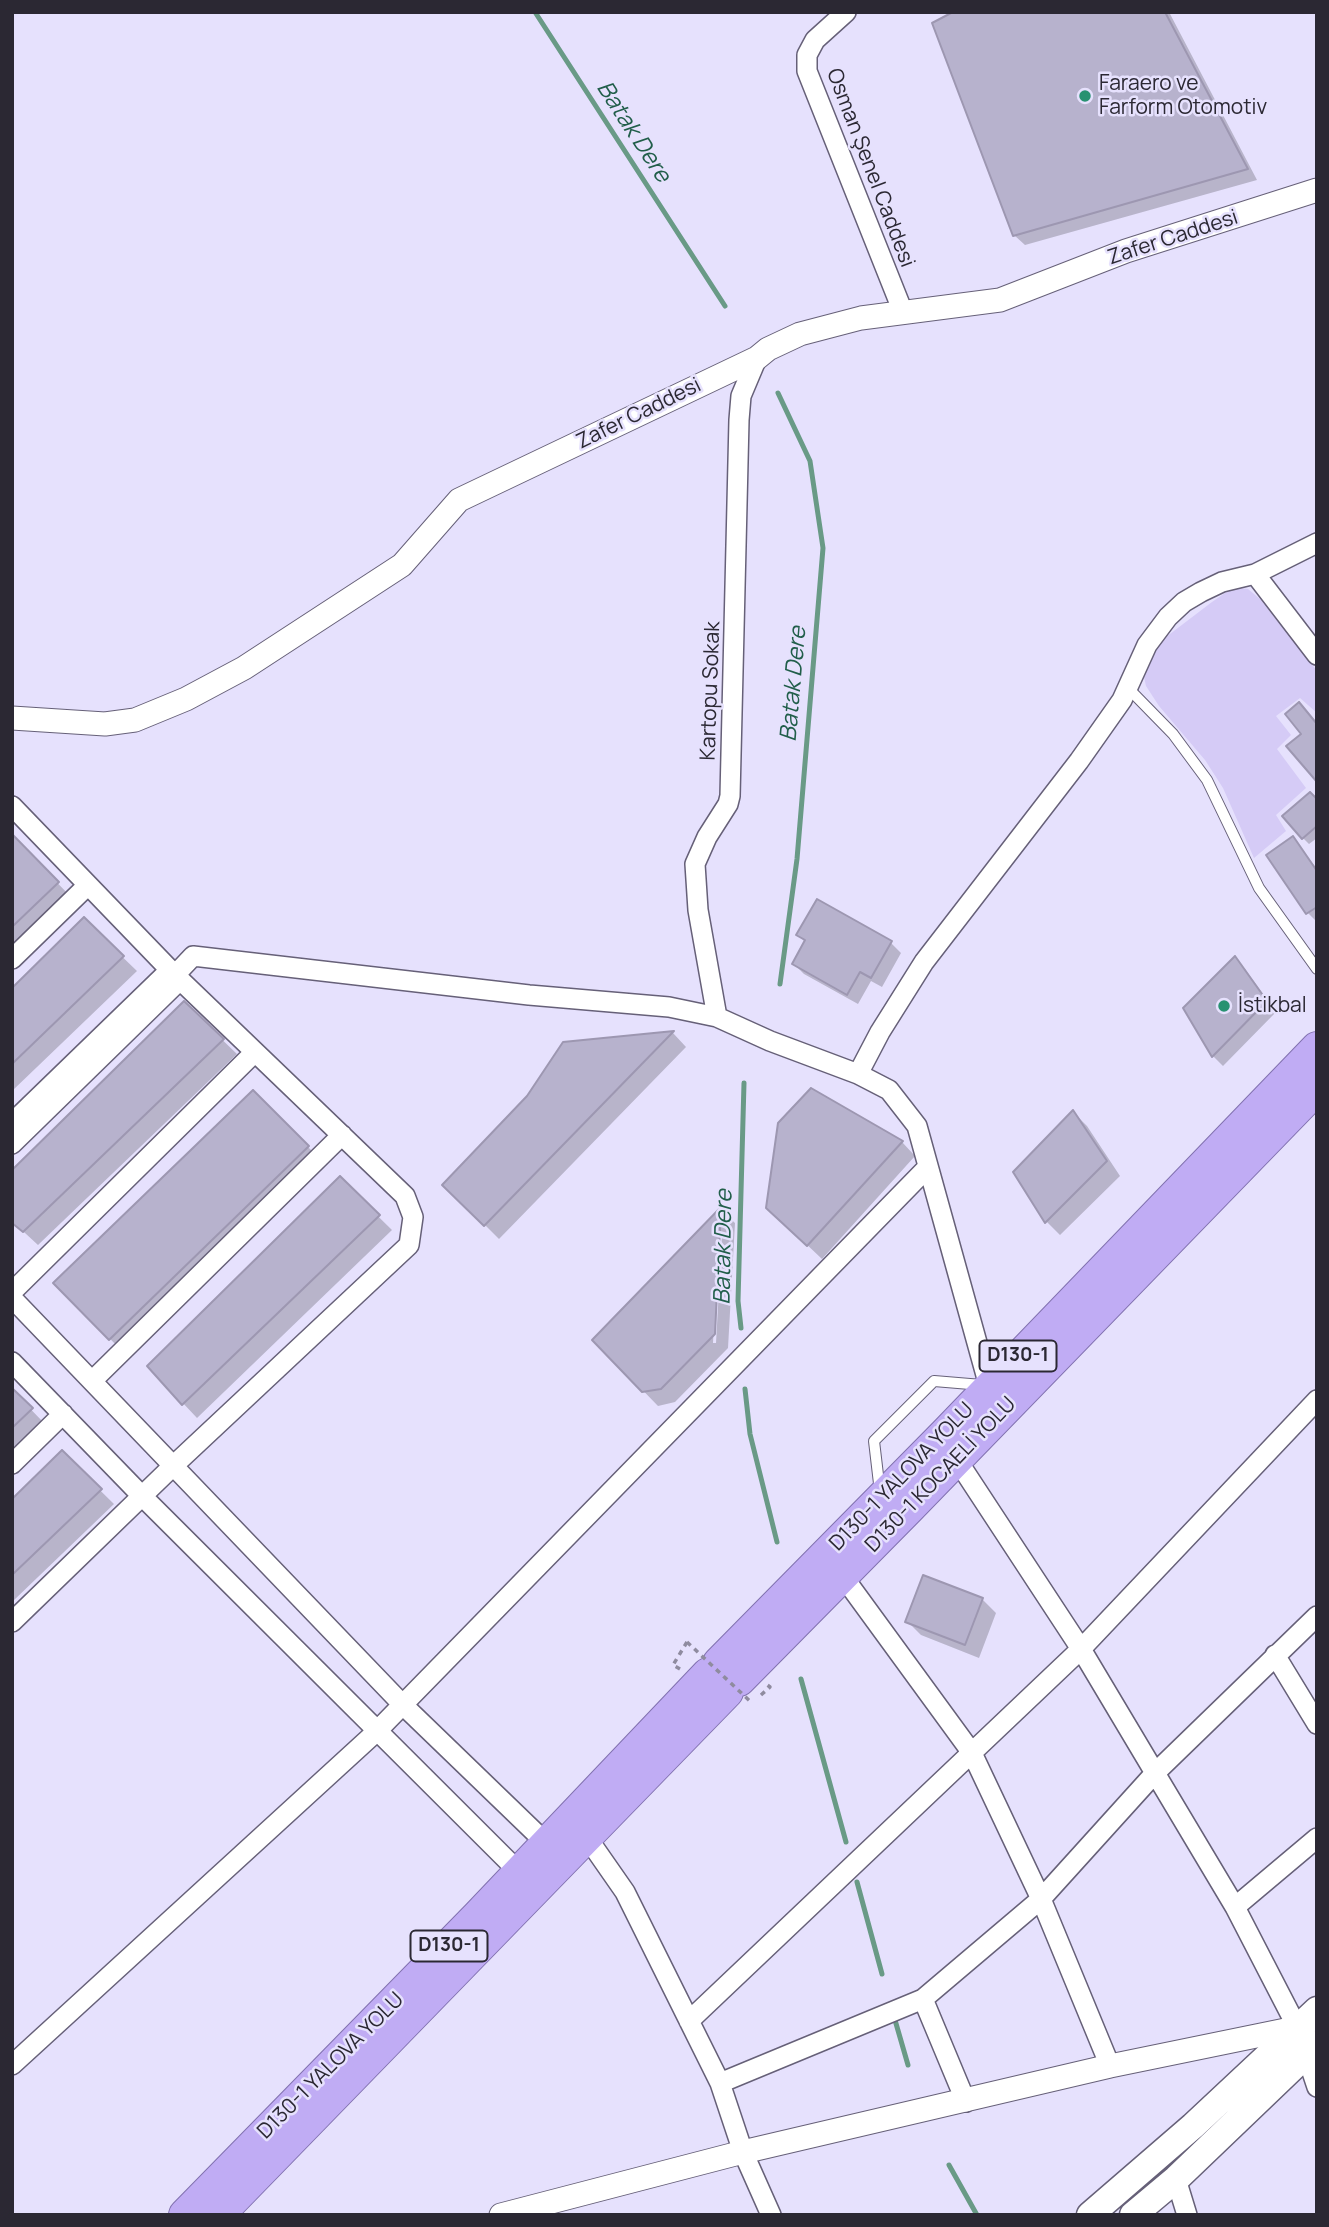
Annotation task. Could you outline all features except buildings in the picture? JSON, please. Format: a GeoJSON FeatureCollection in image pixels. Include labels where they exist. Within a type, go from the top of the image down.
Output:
{"type":"FeatureCollection","features":[{"type":"Feature","properties":{"kind":"highway","name":"D130-1 YALOVA YOLU"},"geometry":{"type":"LineString","coordinates":[[185,2215],[273,2143],[546,1843],[722,1679],[881,1499],[1317,1048]]}},
{"type":"Feature","properties":{"kind":"highway","name":"D130-1 KOCAELİ YOLU"},"geometry":{"type":"LineString","coordinates":[[218,2215],[273,2143],[586,1836],[722,1679],[842,1575],[1317,1088]]}},
{"type":"Feature","properties":{"kind":"highway"},"geometry":{"type":"LineString","coordinates":[[161,2215],[273,2143]]}},
{"type":"Feature","properties":{"kind":"highway"},"geometry":{"type":"LineString","coordinates":[[239,2215],[273,2143]]}},
{"type":"Feature","properties":{"kind":"main road"},"geometry":{"type":"LineString","coordinates":[[1133,2215],[1176,2179],[1309,2037],[1317,2010]]}},
{"type":"Feature","properties":{"kind":"main road"},"geometry":{"type":"LineString","coordinates":[[1090,2215],[1193,2126],[1309,2037]]}},
{"type":"Feature","properties":{"kind":"street","name":"Osman Şenel Caddesi"},"geometry":{"type":"LineString","coordinates":[[846,12],[815,40],[807,55],[807,71],[903,312]]}},
{"type":"Feature","properties":{"kind":"street","name":"Zafer Caddesi"},"geometry":{"type":"LineString","coordinates":[[12,718],[105,724],[135,720],[186,699],[244,668],[402,565],[459,500],[757,358],[768,349],[800,334],[861,318],[1000,300],[1126,251],[1317,191]]}},
{"type":"Feature","properties":{"kind":"street","name":"Kartopu Sokak"},"geometry":{"type":"LineString","coordinates":[[717,1017],[698,910],[695,864],[706,837],[728,804],[730,796],[739,420],[741,396],[757,358]]}},
{"type":"Feature","properties":{"kind":"street"},"geometry":{"type":"LineString","coordinates":[[858,1074],[880,1032],[924,962],[1079,761],[1129,689],[1147,645],[1168,617],[1184,602],[1222,582],[1255,573],[1317,542]]}},
{"type":"Feature","properties":{"kind":"street"},"geometry":{"type":"LineString","coordinates":[[1255,573],[1317,655]]}},
{"type":"Feature","properties":{"kind":"street"},"geometry":{"type":"LineString","coordinates":[[12,806],[175,975],[405,1196],[413,1217],[409,1245],[173,1466],[12,1622]]}},
{"type":"Feature","properties":{"kind":"street"},"geometry":{"type":"LineString","coordinates":[[12,959],[88,885]]}},
{"type":"Feature","properties":{"kind":"street"},"geometry":{"type":"LineString","coordinates":[[12,1144],[193,956],[529,995],[644,1004],[717,1017],[770,1041],[858,1074],[889,1090],[917,1126],[989,1386]]}},
{"type":"Feature","properties":{"kind":"street"},"geometry":{"type":"LineString","coordinates":[[12,1124],[175,975]]}},
{"type":"Feature","properties":{"kind":"street"},"geometry":{"type":"LineString","coordinates":[[12,1292],[255,1052]]}},
{"type":"Feature","properties":{"kind":"street"},"geometry":{"type":"LineString","coordinates":[[92,1381],[342,1135]]}},
{"type":"Feature","properties":{"kind":"street"},"geometry":{"type":"LineString","coordinates":[[12,2065],[376,1732],[928,1167]]}},
{"type":"Feature","properties":{"kind":"street"},"geometry":{"type":"LineString","coordinates":[[12,1298],[403,1705],[546,1843]]}},
{"type":"Feature","properties":{"kind":"street"},"geometry":{"type":"LineString","coordinates":[[12,1362],[376,1732],[519,1872]]}},
{"type":"Feature","properties":{"kind":"street"},"geometry":{"type":"LineString","coordinates":[[689,2021],[1081,1649],[1317,1400]]}},
{"type":"Feature","properties":{"kind":"street"},"geometry":{"type":"LineString","coordinates":[[12,1464],[63,1414]]}},
{"type":"Feature","properties":{"kind":"street"},"geometry":{"type":"LineString","coordinates":[[957,1460],[1081,1649],[1235,1907],[1309,2037],[1317,2087]]}},
{"type":"Feature","properties":{"kind":"street"},"geometry":{"type":"LineString","coordinates":[[842,1575],[972,1753],[1041,1899],[1110,2066]]}},
{"type":"Feature","properties":{"kind":"street"},"geometry":{"type":"LineString","coordinates":[[720,2084],[923,1998],[1041,1899],[1155,1773],[1317,1616]]}},
{"type":"Feature","properties":{"kind":"street"},"geometry":{"type":"LineString","coordinates":[[1276,1655],[1317,1724]]}},
{"type":"Feature","properties":{"kind":"street"},"geometry":{"type":"LineString","coordinates":[[586,1836],[625,1892],[720,2084],[743,2152],[771,2215]]}},
{"type":"Feature","properties":{"kind":"street"},"geometry":{"type":"LineString","coordinates":[[1235,1907],[1317,1838]]}},
{"type":"Feature","properties":{"kind":"street"},"geometry":{"type":"LineString","coordinates":[[923,1998],[966,2102]]}},
{"type":"Feature","properties":{"kind":"street"},"geometry":{"type":"LineString","coordinates":[[501,2215],[563,2207],[743,2152],[966,2102],[1110,2066],[1309,2037]]}},
{"type":"Feature","properties":{"kind":"street"},"geometry":{"type":"LineString","coordinates":[[1176,2179],[1186,2215]]}},
{"type":"Feature","properties":{"kind":"lane"},"geometry":{"type":"LineString","coordinates":[[1129,689],[1173,734],[1207,779],[1259,888],[1317,969]]}},
{"type":"Feature","properties":{"kind":"lane"},"geometry":{"type":"LineString","coordinates":[[881,1499],[874,1441],[934,1381],[989,1386]]}},
{"type":"Feature","properties":{"kind":"path"},"geometry":{"type":"LineString","coordinates":[[687,1642],[722,1679],[679,1670],[673,1665],[687,1642]]}},
{"type":"Feature","properties":{"kind":"shaded area"},"geometry":{"type":"Polygon","coordinates":[[[1248,589],[1260,599],[1317,671],[1317,713],[1300,698],[1276,716],[1291,735],[1277,749],[1306,788],[1276,815],[1286,831],[1254,858],[1223,788],[1205,760],[1159,706],[1146,686],[1144,677],[1153,654],[1166,637],[1228,591],[1248,589]]]}},
{"type":"Feature","properties":{"kind":"waterway","name":"Batak Dere"},"geometry":{"type":"LineString","coordinates":[[535,12],[725,306]]}},
{"type":"Feature","properties":{"kind":"waterway","name":"Batak Dere"},"geometry":{"type":"LineString","coordinates":[[778,393],[810,461],[823,548],[797,859],[780,984]]}},
{"type":"Feature","properties":{"kind":"waterway","name":"Batak Dere"},"geometry":{"type":"LineString","coordinates":[[741,1328],[738,1301],[744,1083]]}},
{"type":"Feature","properties":{"kind":"waterway","name":"Batak Dere"},"geometry":{"type":"LineString","coordinates":[[745,1389],[750,1434],[777,1542]]}},
{"type":"Feature","properties":{"kind":"waterway","name":"Batak Dere"},"geometry":{"type":"LineString","coordinates":[[801,1679],[846,1842]]}},
{"type":"Feature","properties":{"kind":"waterway","name":"Batak Dere"},"geometry":{"type":"LineString","coordinates":[[857,1882],[882,1974]]}},
{"type":"Feature","properties":{"kind":"waterway","name":"Batak Dere"},"geometry":{"type":"LineString","coordinates":[[895,2020],[908,2065]]}},
{"type":"Feature","properties":{"kind":"waterway","name":"Batak Dere"},"geometry":{"type":"LineString","coordinates":[[949,2165],[977,2215]]}},
{"type":"Feature","properties":{"kind":"place","name":"Faraero ve Farform Otomotiv"},"geometry":{"type":"Point","coordinates":[1085,96]}},
{"type":"Feature","properties":{"kind":"place","name":"İstikbal"},"geometry":{"type":"Point","coordinates":[1224,1006]}}]}
